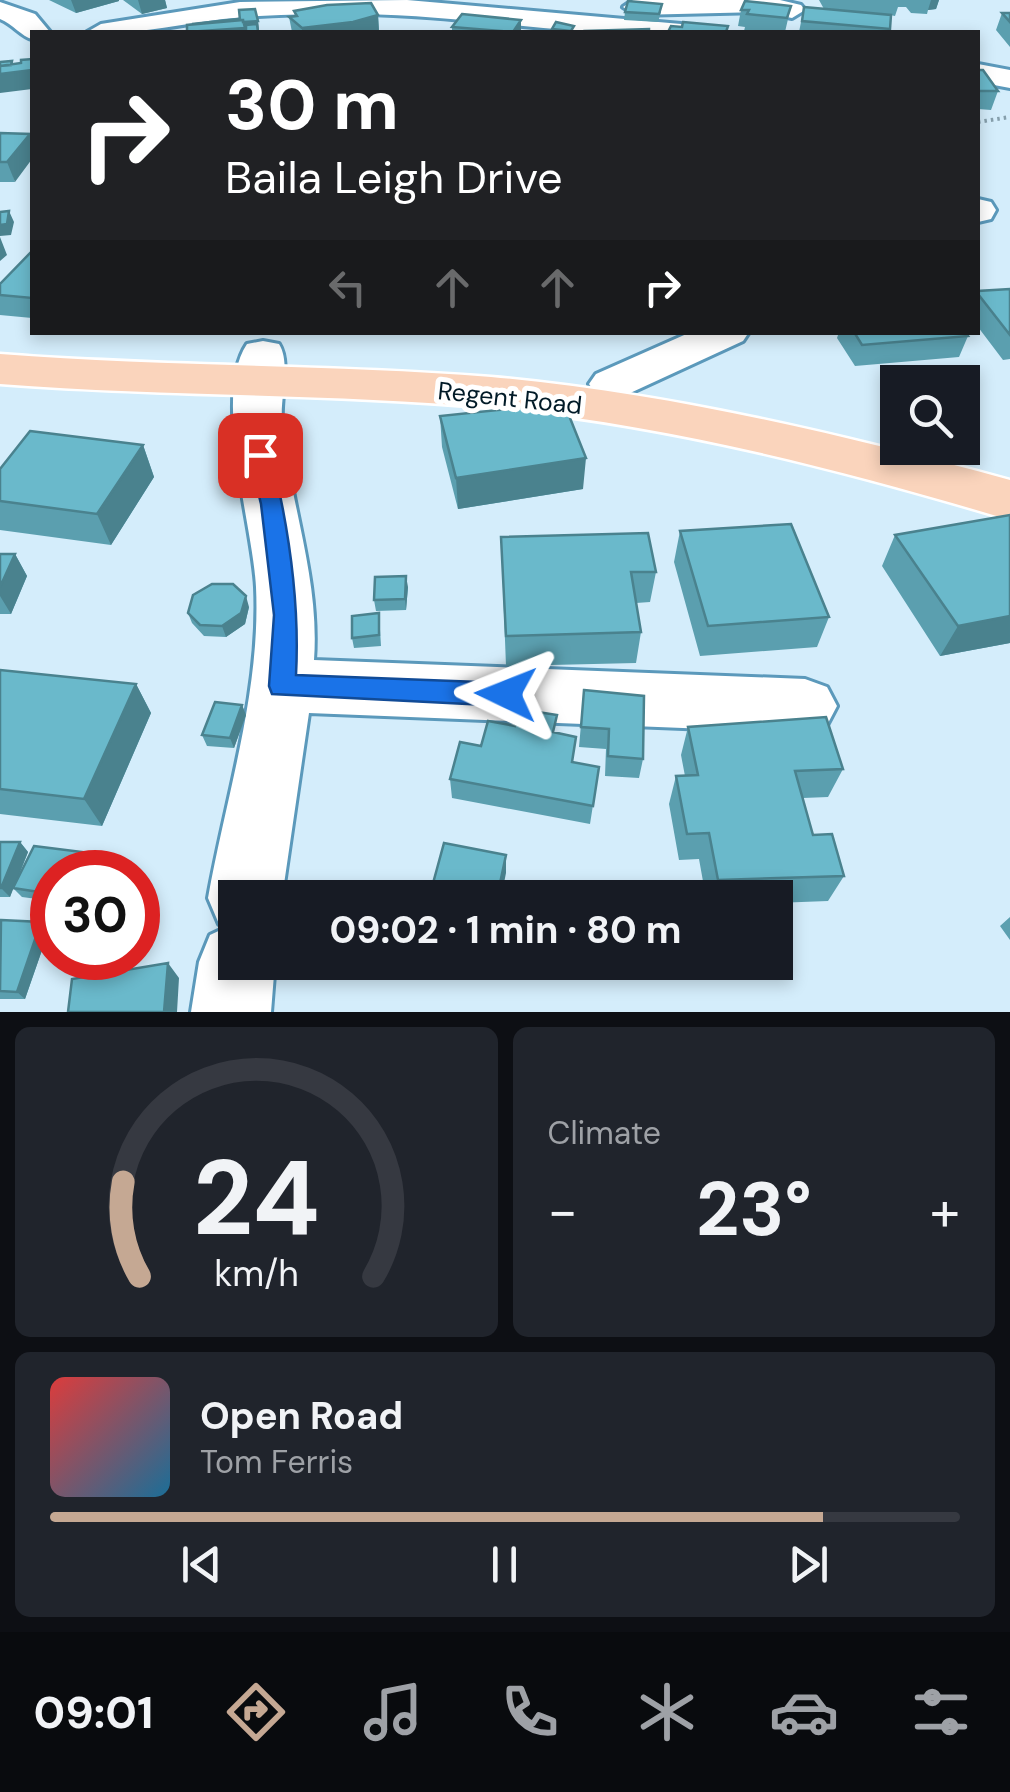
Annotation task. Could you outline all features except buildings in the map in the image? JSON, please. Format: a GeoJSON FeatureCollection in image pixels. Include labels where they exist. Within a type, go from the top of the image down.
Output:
{"type":"FeatureCollection","features":[{"type":"Feature","properties":{"kind":"main road","name":"Regent Road"},"geometry":{"type":"LineString","coordinates":[[0,341],[494,393],[756,432],[1010,500]]}},
{"type":"Feature","properties":{"kind":"main road","name":"Regent Road"},"geometry":{"type":"LineString","coordinates":[[0,370],[88,377],[394,359],[612,384],[772,408],[880,434]]}},
{"type":"Feature","properties":{"kind":"main road"},"geometry":{"type":"LineString","coordinates":[[980,459],[1010,466]]}},
{"type":"Feature","properties":{"kind":"street"},"geometry":{"type":"LineString","coordinates":[[509,12],[559,0]]}},
{"type":"Feature","properties":{"kind":"street"},"geometry":{"type":"LineString","coordinates":[[113,30],[255,8],[355,6],[509,12],[731,4],[792,10]]}},
{"type":"Feature","properties":{"kind":"street"},"geometry":{"type":"LineString","coordinates":[[0,10],[26,20],[29,42]]}},
{"type":"Feature","properties":{"kind":"street"},"geometry":{"type":"LineString","coordinates":[[415,30],[440,10]]}},
{"type":"Feature","properties":{"kind":"street"},"geometry":{"type":"LineString","coordinates":[[509,12],[664,30]]}},
{"type":"Feature","properties":{"kind":"street"},"geometry":{"type":"LineString","coordinates":[[980,73],[1010,79]]}},
{"type":"Feature","properties":{"kind":"street"},"geometry":{"type":"LineString","coordinates":[[612,384],[704,338]]}},
{"type":"Feature","properties":{"kind":"street"},"geometry":{"type":"LineString","coordinates":[[249,880],[282,686],[286,615],[272,504],[260,455],[260,368]]}},
{"type":"Feature","properties":{"kind":"street"},"geometry":{"type":"LineString","coordinates":[[282,686],[805,706]]}},
{"type":"Feature","properties":{"kind":"street"},"geometry":{"type":"LineString","coordinates":[[231,1012],[235,980]]}},
{"type":"Feature","properties":{"kind":"path"},"geometry":{"type":"LineString","coordinates":[[980,122],[1010,116]]}},
{"type":"Feature","properties":{"kind":"route"},"geometry":{"type":"LineString","coordinates":[[260,455],[272,504],[286,615],[282,686],[506,694]]}}]}
